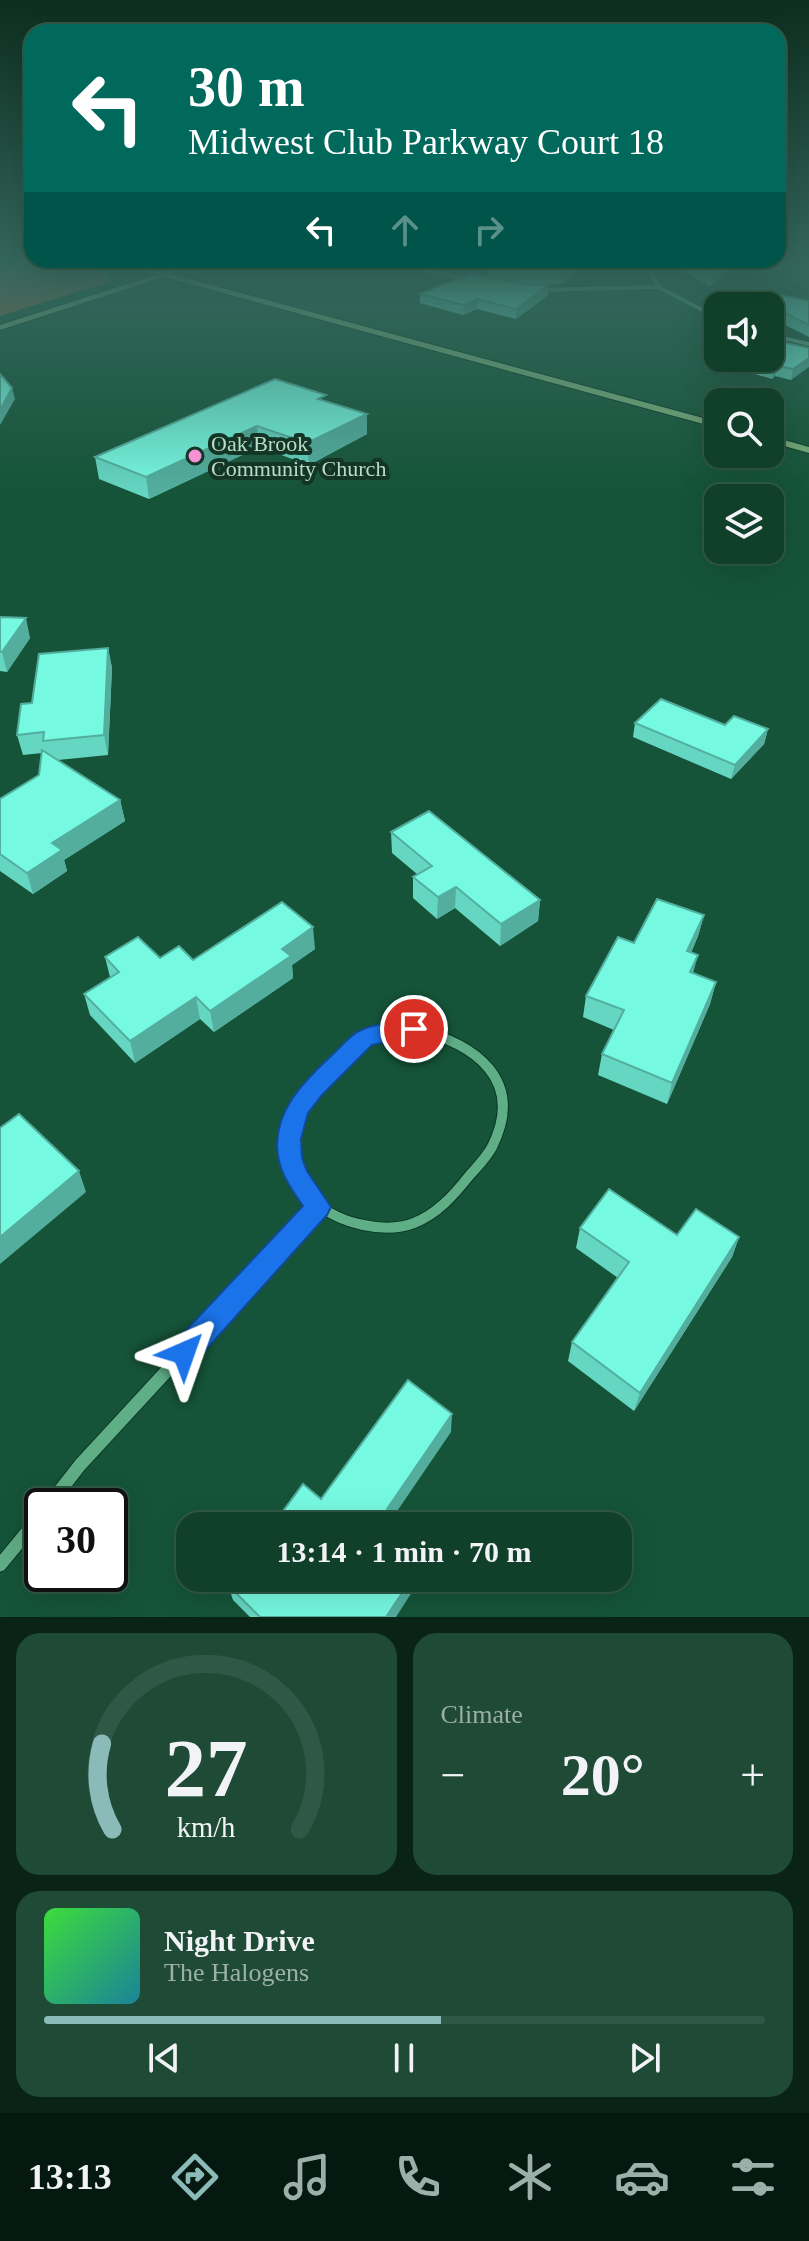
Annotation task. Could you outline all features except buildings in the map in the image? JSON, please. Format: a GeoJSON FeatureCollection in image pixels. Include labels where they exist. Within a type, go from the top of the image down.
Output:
{"type":"FeatureCollection","features":[{"type":"Feature","properties":{"kind":"main road"},"geometry":{"type":"LineString","coordinates":[[415,342],[704,421]]}},
{"type":"Feature","properties":{"kind":"main road"},"geometry":{"type":"LineString","coordinates":[[784,443],[809,450]]}},
{"type":"Feature","properties":{"kind":"street"},"geometry":{"type":"LineString","coordinates":[[414,1029],[443,1034],[466,1045],[490,1067],[501,1095],[502,1119],[492,1148],[455,1195],[417,1222],[390,1227],[362,1225],[318,1207],[296,1176],[290,1158],[289,1139],[298,1109],[313,1088],[364,1039],[385,1031],[414,1029]]}},
{"type":"Feature","properties":{"kind":"street"},"geometry":{"type":"LineString","coordinates":[[62,1488],[318,1207]]}},
{"type":"Feature","properties":{"kind":"street"},"geometry":{"type":"LineString","coordinates":[[0,1565],[24,1536]]}},
{"type":"Feature","properties":{"kind":"place","name":"Oak Brook Community Church"},"geometry":{"type":"Point","coordinates":[195,456]}},
{"type":"Feature","properties":{"kind":"route"},"geometry":{"type":"LineString","coordinates":[[184,1353],[318,1207],[296,1176],[290,1158],[289,1139],[298,1109],[313,1088],[364,1039],[385,1031],[414,1029]]}}]}
